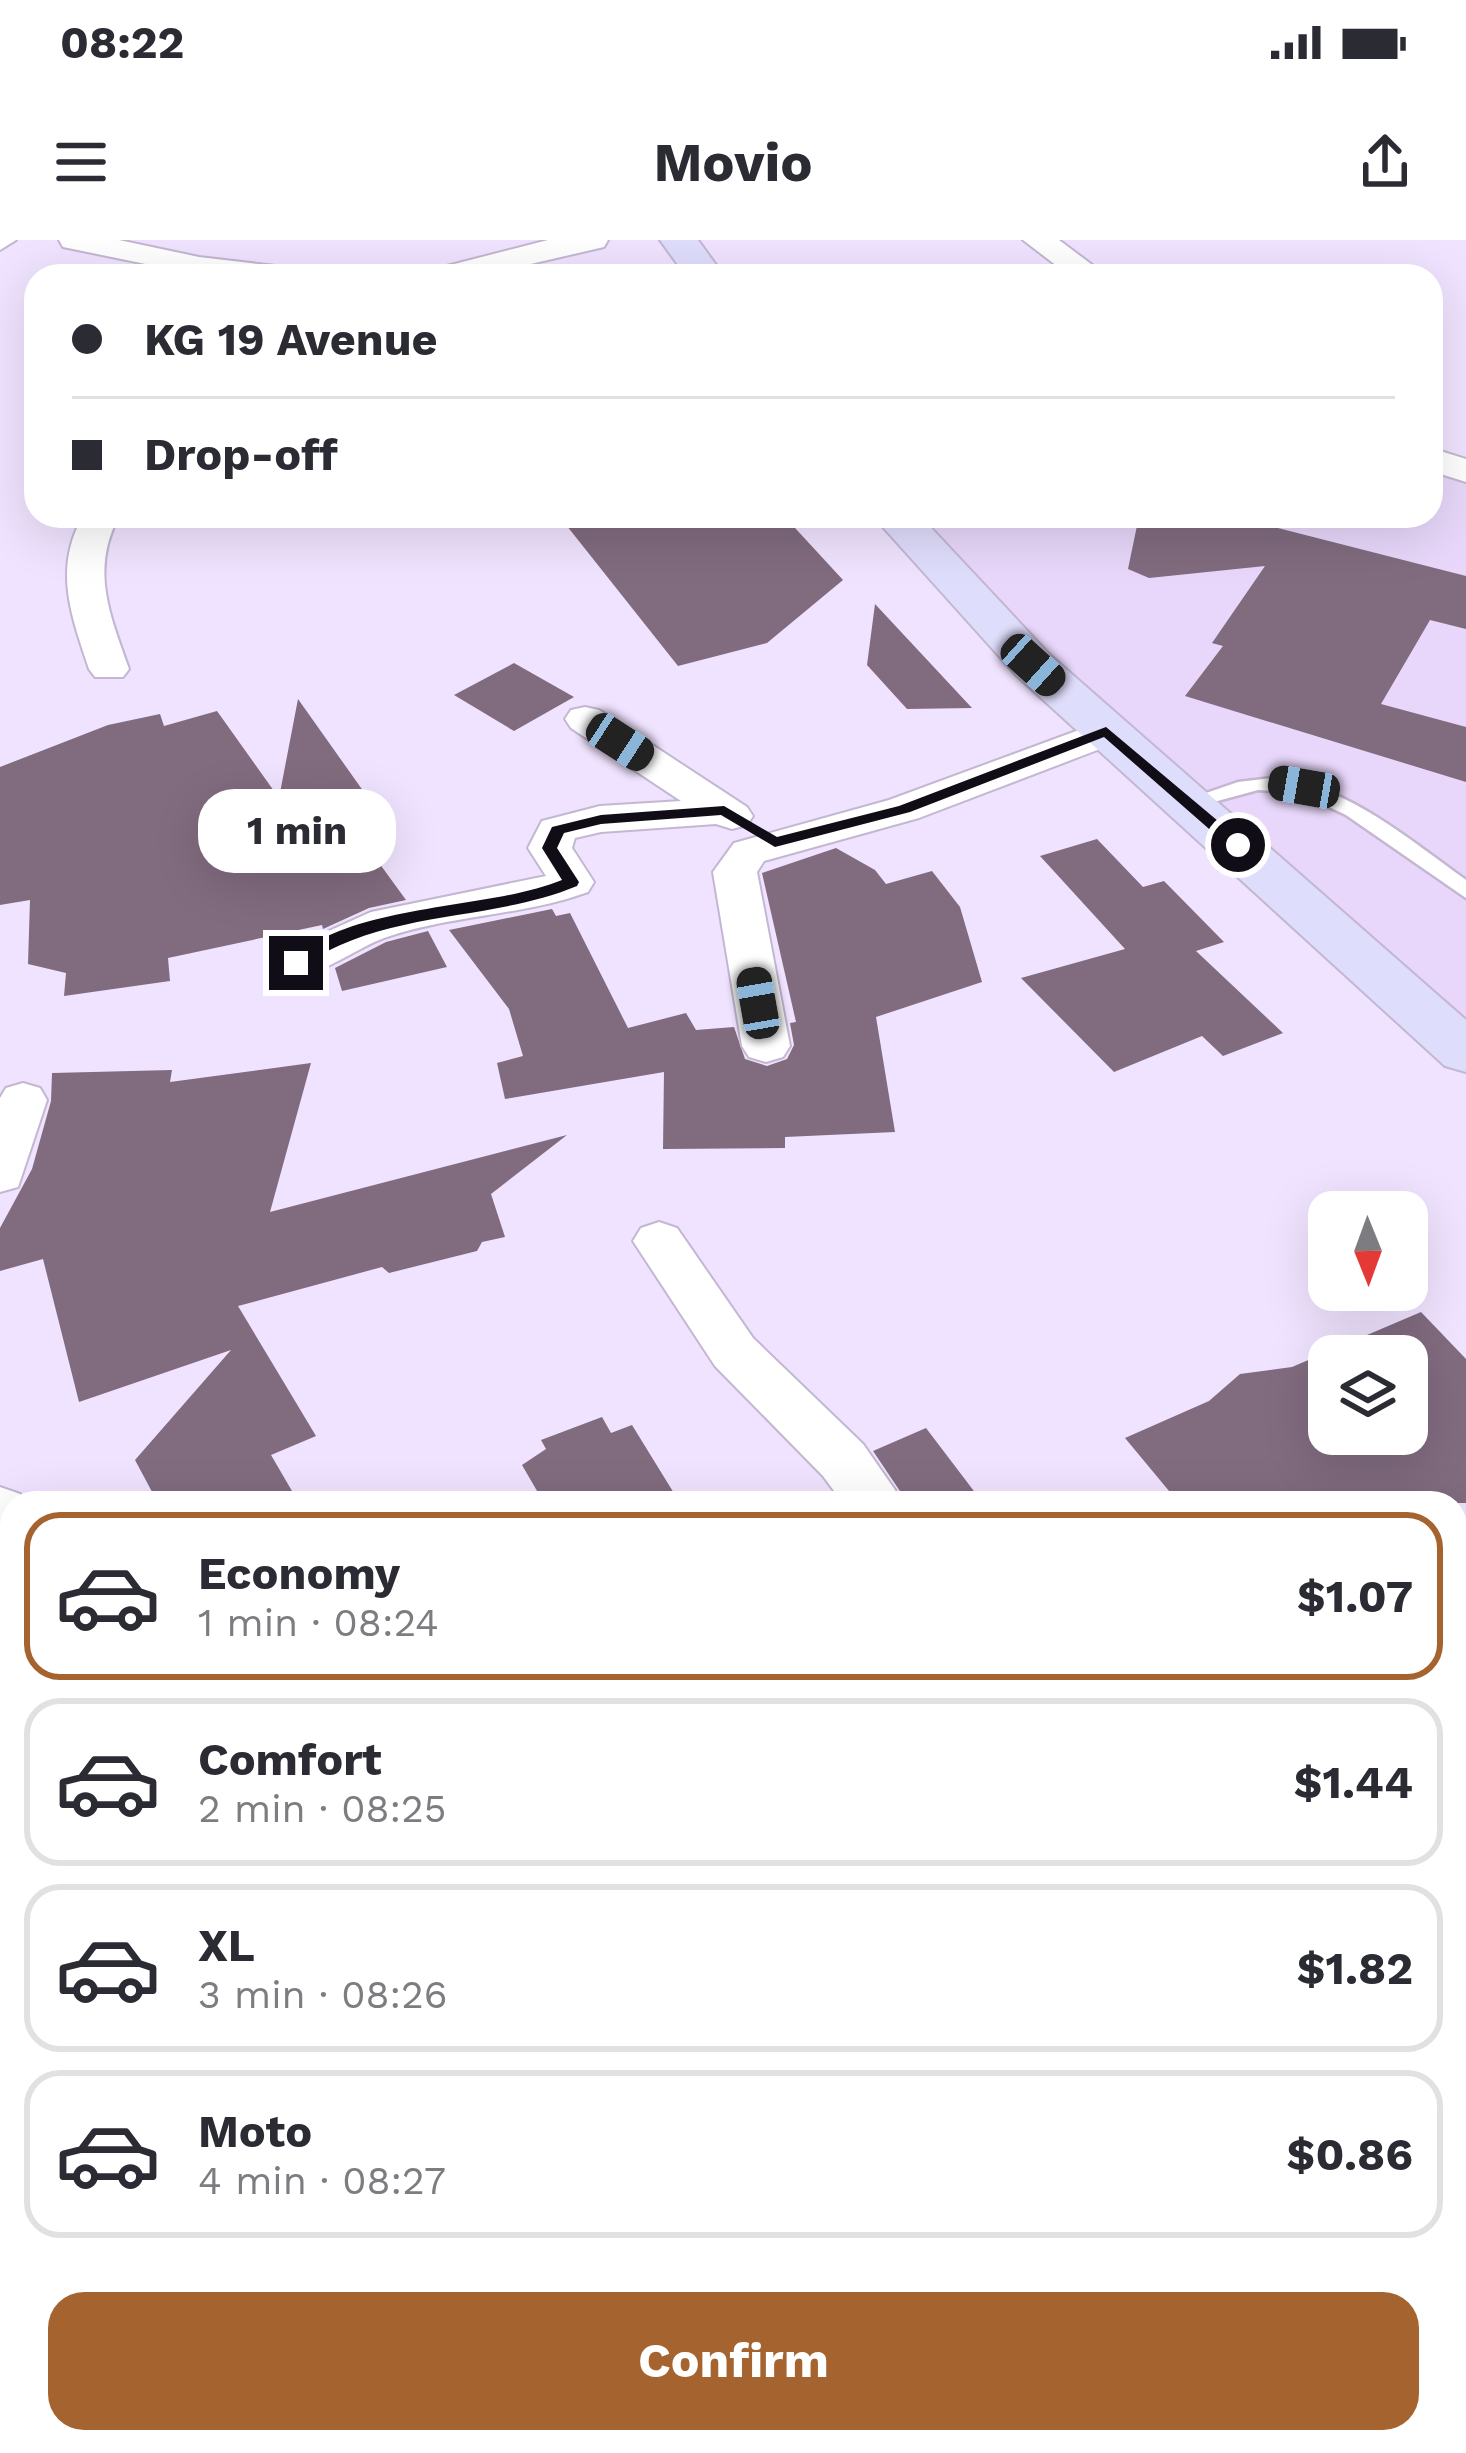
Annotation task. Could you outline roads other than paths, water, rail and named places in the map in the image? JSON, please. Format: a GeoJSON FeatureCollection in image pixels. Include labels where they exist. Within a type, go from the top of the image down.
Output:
{"type":"FeatureCollection","features":[{"type":"Feature","properties":{"kind":"main road"},"geometry":{"type":"LineString","coordinates":[[906,528],[1033,665],[1466,1052]]}},
{"type":"Feature","properties":{"kind":"street"},"geometry":{"type":"LineString","coordinates":[[74,240],[189,264]]}},
{"type":"Feature","properties":{"kind":"street"},"geometry":{"type":"LineString","coordinates":[[485,264],[593,240]]}},
{"type":"Feature","properties":{"kind":"street"},"geometry":{"type":"LineString","coordinates":[[1038,240],[1073,264]]}},
{"type":"Feature","properties":{"kind":"street"},"geometry":{"type":"LineString","coordinates":[[92,528],[85,538],[81,586],[109,669]]}},
{"type":"Feature","properties":{"kind":"street"},"geometry":{"type":"LineString","coordinates":[[585,719],[775,843]]}},
{"type":"Feature","properties":{"kind":"street"},"geometry":{"type":"LineString","coordinates":[[766,1046],[735,872],[748,852],[904,809],[1106,731]]}},
{"type":"Feature","properties":{"kind":"street"},"geometry":{"type":"LineString","coordinates":[[296,963],[324,944],[438,909],[542,895],[572,882],[550,848],[557,830],[601,819],[724,811]]}},
{"type":"Feature","properties":{"kind":"street"},"geometry":{"type":"LineString","coordinates":[[0,1174],[23,1100]]}},
{"type":"Feature","properties":{"kind":"street"},"geometry":{"type":"LineString","coordinates":[[659,1241],[734,1352],[843,1460],[866,1491]]}},
{"type":"Feature","properties":{"kind":"street"},"geometry":{"type":"LineString","coordinates":[[0,1510],[0,1523]]}},
{"type":"Feature","properties":{"kind":"lane"},"geometry":{"type":"LineString","coordinates":[[1188,803],[1275,782],[1304,787],[1394,838],[1466,891]]}}]}
